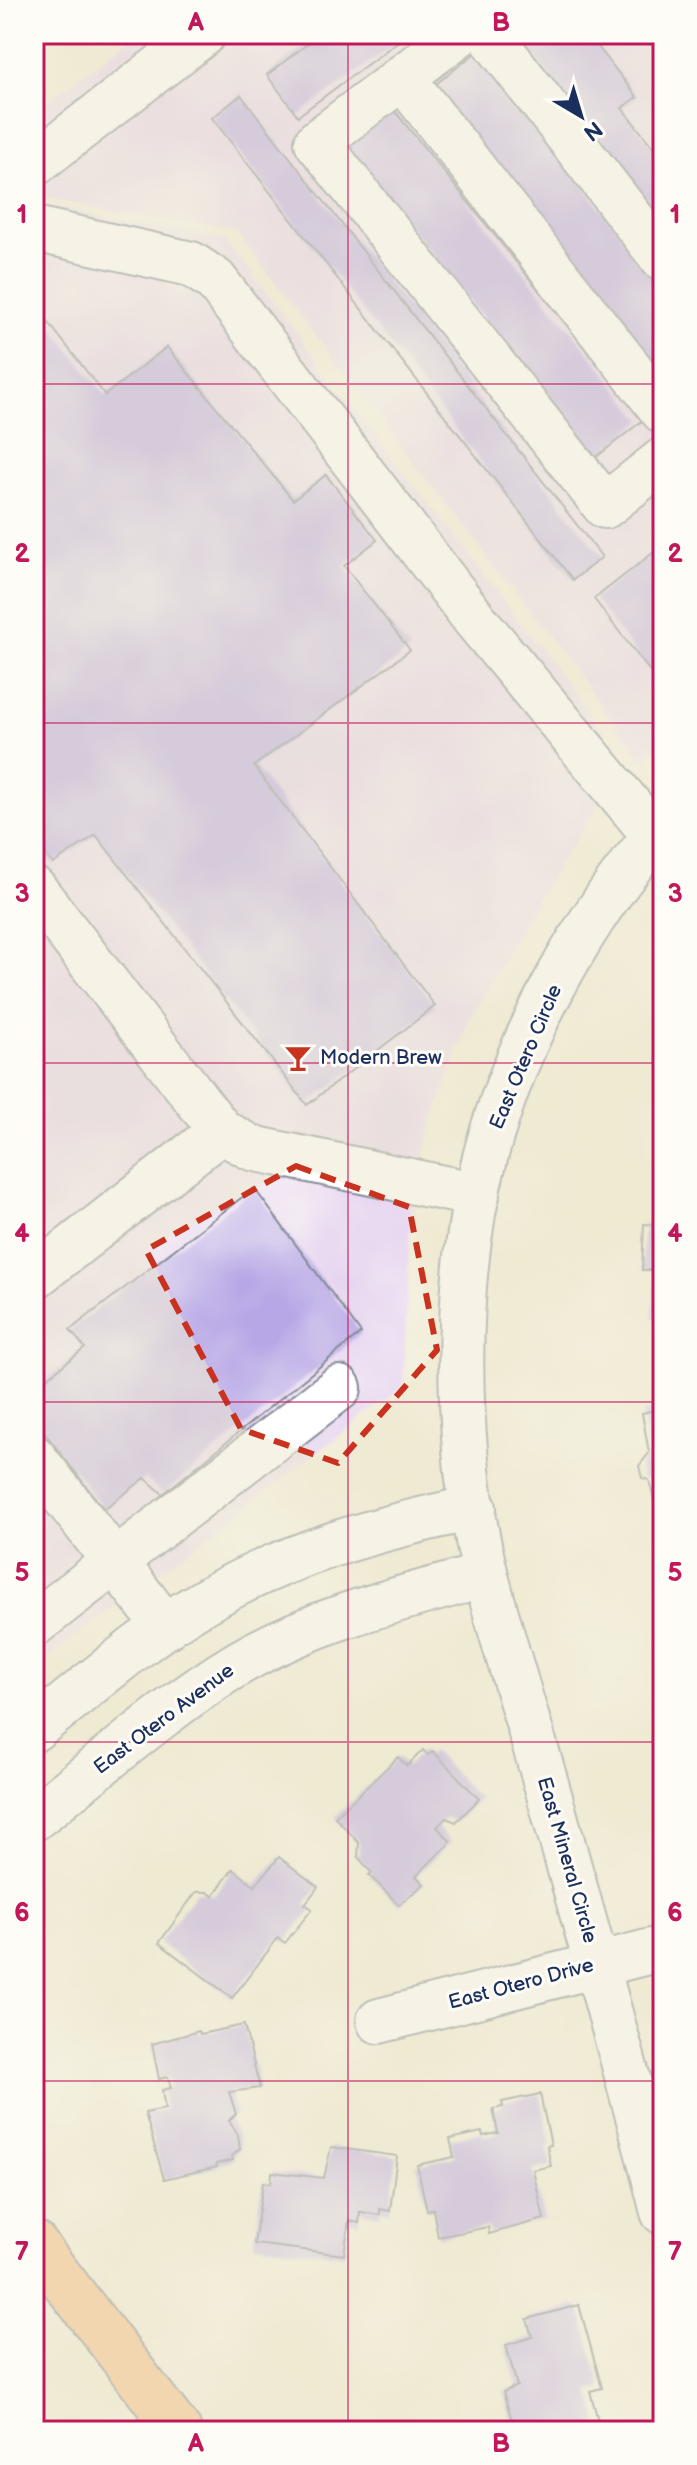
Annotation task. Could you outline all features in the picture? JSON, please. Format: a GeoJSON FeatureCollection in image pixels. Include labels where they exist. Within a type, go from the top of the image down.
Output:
{"type":"FeatureCollection","features":[{"type":"Feature","properties":{"kind":"main road"},"geometry":{"type":"LineString","coordinates":[[34,2243],[179,2431]]}},
{"type":"Feature","properties":{"kind":"street"},"geometry":{"type":"LineString","coordinates":[[34,164],[203,34]]}},
{"type":"Feature","properties":{"kind":"street"},"geometry":{"type":"LineString","coordinates":[[459,34],[317,142],[605,506],[663,460]]}},
{"type":"Feature","properties":{"kind":"street"},"geometry":{"type":"LineString","coordinates":[[489,34],[663,259]]}},
{"type":"Feature","properties":{"kind":"street"},"geometry":{"type":"LineString","coordinates":[[402,77],[663,411]]}},
{"type":"Feature","properties":{"kind":"street"},"geometry":{"type":"LineString","coordinates":[[34,229],[191,264],[215,280],[476,621],[659,832]]}},
{"type":"Feature","properties":{"kind":"street","name":"East Otero Circle"},"geometry":{"type":"LineString","coordinates":[[474,1508],[462,1417],[461,1348],[477,1195],[506,1094],[536,1023],[574,951],[614,888],[659,832]]}},
{"type":"Feature","properties":{"kind":"street"},"geometry":{"type":"LineString","coordinates":[[34,889],[221,1131],[252,1148],[477,1195]]}},
{"type":"Feature","properties":{"kind":"street"},"geometry":{"type":"LineString","coordinates":[[34,1277],[221,1131]]}},
{"type":"Feature","properties":{"kind":"street"},"geometry":{"type":"LineString","coordinates":[[36,1619],[115,1562],[339,1388]]}},
{"type":"Feature","properties":{"kind":"street"},"geometry":{"type":"LineString","coordinates":[[34,1458],[166,1627]]}},
{"type":"Feature","properties":{"kind":"street"},"geometry":{"type":"LineString","coordinates":[[34,1729],[166,1627],[205,1601],[265,1572],[355,1536],[474,1508]]}},
{"type":"Feature","properties":{"kind":"street","name":"East Mineral Circle"},"geometry":{"type":"LineString","coordinates":[[474,1508],[486,1575],[596,1965],[616,2025],[663,2212]]}},
{"type":"Feature","properties":{"kind":"street","name":"East Otero Avenue"},"geometry":{"type":"LineString","coordinates":[[34,1818],[196,1691],[240,1662],[355,1612],[486,1575]]}},
{"type":"Feature","properties":{"kind":"street","name":"East Otero Drive"},"geometry":{"type":"LineString","coordinates":[[379,2021],[663,1948]]}},
{"type":"Feature","properties":{"kind":"highlighted area"},"geometry":{"type":"Polygon","coordinates":[[[296,1166],[409,1207],[437,1350],[338,1463],[241,1429],[146,1250],[296,1166]]]}},
{"type":"Feature","properties":{"kind":"shaded area"},"geometry":{"type":"Polygon","coordinates":[[[135,34],[663,34],[663,743],[643,760],[237,233],[34,197],[34,112],[135,34]]]}},
{"type":"Feature","properties":{"kind":"shaded area"},"geometry":{"type":"Polygon","coordinates":[[[34,203],[224,239],[627,762],[538,896],[469,1020],[429,1133],[410,1230],[403,1387],[34,1668],[34,203]]]}},
{"type":"Feature","properties":{"kind":"building"},"geometry":{"type":"Polygon","coordinates":[[[320,34],[408,34],[298,116],[267,75],[320,34]]]}},
{"type":"Feature","properties":{"kind":"building"},"geometry":{"type":"Polygon","coordinates":[[[517,34],[588,34],[637,97],[622,108],[663,160],[663,221],[517,34]]]}},
{"type":"Feature","properties":{"kind":"building"},"geometry":{"type":"Polygon","coordinates":[[[478,51],[663,288],[663,386],[431,88],[478,51]]]}},
{"type":"Feature","properties":{"kind":"building"},"geometry":{"type":"Polygon","coordinates":[[[241,95],[602,557],[573,580],[212,118],[241,95]]]}},
{"type":"Feature","properties":{"kind":"building"},"geometry":{"type":"Polygon","coordinates":[[[394,110],[643,420],[595,458],[347,147],[394,110]]]}},
{"type":"Feature","properties":{"kind":"building"},"geometry":{"type":"Polygon","coordinates":[[[34,304],[105,395],[167,347],[293,500],[326,475],[377,540],[344,566],[410,650],[254,766],[435,1006],[307,1105],[96,835],[53,864],[34,839],[34,304]]]}},
{"type":"Feature","properties":{"kind":"building"},"geometry":{"type":"Polygon","coordinates":[[[663,545],[663,688],[594,599],[663,545]]]}},
{"type":"Feature","properties":{"kind":"building"},"geometry":{"type":"Polygon","coordinates":[[[254,1188],[361,1333],[163,1494],[145,1478],[104,1509],[34,1419],[34,1388],[85,1348],[70,1330],[254,1188]]]}},
{"type":"Feature","properties":{"kind":"building"},"geometry":{"type":"Polygon","coordinates":[[[644,1224],[663,1225],[663,1318],[653,1318],[655,1270],[642,1270],[644,1224]]]}},
{"type":"Feature","properties":{"kind":"building"},"geometry":{"type":"Polygon","coordinates":[[[663,1408],[663,1509],[657,1511],[649,1480],[642,1478],[639,1466],[649,1453],[642,1413],[663,1408]]]}},
{"type":"Feature","properties":{"kind":"building"},"geometry":{"type":"Polygon","coordinates":[[[423,1750],[428,1755],[433,1751],[479,1799],[456,1822],[446,1818],[437,1827],[451,1842],[416,1876],[424,1884],[399,1905],[369,1875],[372,1873],[358,1857],[359,1843],[335,1817],[398,1757],[407,1766],[423,1750]]]}},
{"type":"Feature","properties":{"kind":"building"},"geometry":{"type":"Polygon","coordinates":[[[279,1857],[318,1887],[305,1904],[312,1909],[285,1943],[278,1938],[232,1998],[159,1943],[196,1892],[207,1892],[213,1896],[233,1869],[255,1886],[279,1857]]]}},
{"type":"Feature","properties":{"kind":"building"},"geometry":{"type":"Polygon","coordinates":[[[244,2025],[260,2088],[229,2092],[236,2114],[229,2120],[238,2135],[240,2149],[232,2156],[233,2160],[216,2164],[217,2167],[164,2179],[145,2113],[165,2109],[162,2090],[171,2088],[168,2077],[159,2079],[152,2044],[199,2031],[200,2034],[244,2025]]]}},
{"type":"Feature","properties":{"kind":"building"},"geometry":{"type":"Polygon","coordinates":[[[540,2094],[551,2145],[547,2146],[551,2166],[533,2170],[544,2219],[489,2234],[488,2227],[438,2237],[433,2209],[427,2210],[417,2165],[454,2157],[450,2139],[482,2132],[483,2136],[498,2133],[493,2109],[503,2107],[502,2102],[540,2094]]]}},
{"type":"Feature","properties":{"kind":"building"},"geometry":{"type":"Polygon","coordinates":[[[331,2147],[397,2156],[390,2211],[380,2209],[380,2215],[360,2212],[359,2223],[349,2221],[344,2255],[254,2244],[263,2182],[271,2183],[272,2172],[324,2178],[331,2147]]]}},
{"type":"Feature","properties":{"kind":"building"},"geometry":{"type":"Polygon","coordinates":[[[579,2305],[602,2388],[590,2391],[601,2431],[528,2431],[527,2426],[515,2429],[503,2392],[517,2386],[506,2345],[532,2337],[527,2319],[579,2305]]]}},
{"type":"Feature","properties":{"kind":"place","name":"Modern Brew"},"geometry":{"type":"Point","coordinates":[298,1058]}}]}
